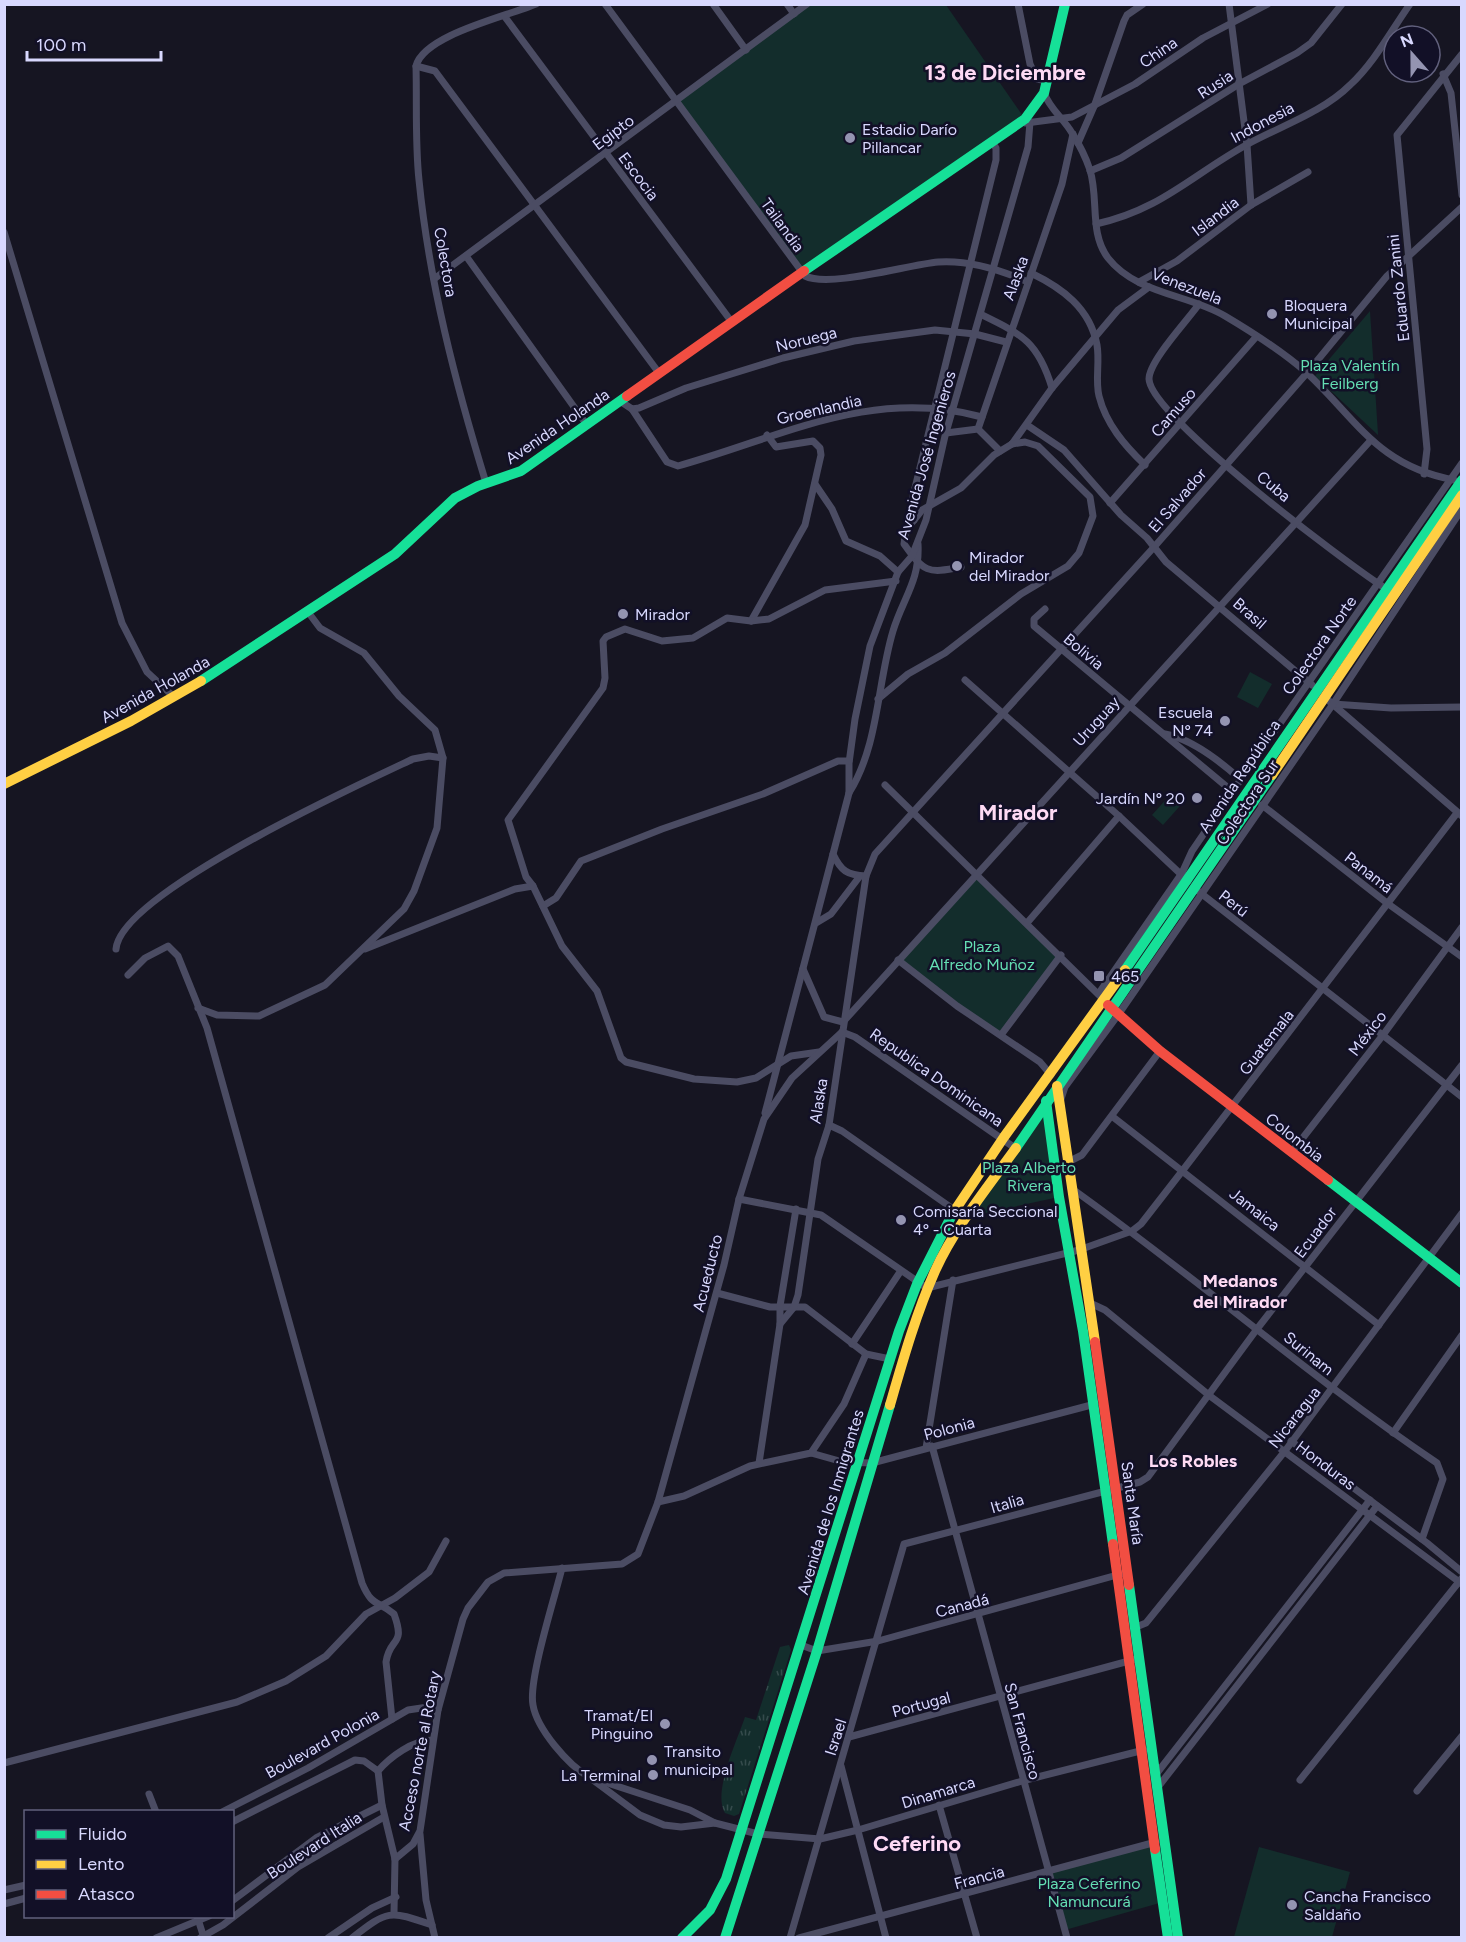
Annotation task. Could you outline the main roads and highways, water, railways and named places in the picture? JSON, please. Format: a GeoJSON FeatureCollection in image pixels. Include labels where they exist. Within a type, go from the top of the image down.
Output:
{"type":"FeatureCollection","features":[{"type":"Feature","properties":{"kind":"place","name":"Estadio Darío Pillancar"},"geometry":{"type":"Point","coordinates":[850,138]}},
{"type":"Feature","properties":{"kind":"place","name":"Bloquera Municipal"},"geometry":{"type":"Point","coordinates":[1272,314]}},
{"type":"Feature","properties":{"kind":"place","name":"Mirador del Mirador"},"geometry":{"type":"Point","coordinates":[957,566]}},
{"type":"Feature","properties":{"kind":"place","name":"Mirador"},"geometry":{"type":"Point","coordinates":[623,614]}},
{"type":"Feature","properties":{"kind":"place","name":"Escuela Nº 74"},"geometry":{"type":"Point","coordinates":[1225,721]}},
{"type":"Feature","properties":{"kind":"place","name":"Jardín Nº 20"},"geometry":{"type":"Point","coordinates":[1197,798]}},
{"type":"Feature","properties":{"kind":"place","name":"465"},"geometry":{"type":"Point","coordinates":[1099,976]}},
{"type":"Feature","properties":{"kind":"place","name":"Comisaría Seccional 4º - Cuarta"},"geometry":{"type":"Point","coordinates":[901,1220]}},
{"type":"Feature","properties":{"kind":"place","name":"Tramat/El Pinguino"},"geometry":{"type":"Point","coordinates":[665,1724]}},
{"type":"Feature","properties":{"kind":"place","name":"Transito municipal"},"geometry":{"type":"Point","coordinates":[652,1760]}},
{"type":"Feature","properties":{"kind":"place","name":"La Terminal"},"geometry":{"type":"Point","coordinates":[653,1775]}},
{"type":"Feature","properties":{"kind":"place","name":"Cancha Francisco Saldaño"},"geometry":{"type":"Point","coordinates":[1292,1905]}},
{"type":"Feature","properties":{"kind":"district","name":"13 de Diciembre"},"geometry":{"type":"Point","coordinates":[1005,72]}},
{"type":"Feature","properties":{"kind":"district","name":"Mirador"},"geometry":{"type":"Point","coordinates":[1018,812]}},
{"type":"Feature","properties":{"kind":"district","name":"Medanos del Mirador"},"geometry":{"type":"Point","coordinates":[1240,1291]}},
{"type":"Feature","properties":{"kind":"district","name":"Los Robles"},"geometry":{"type":"Point","coordinates":[1193,1461]}},
{"type":"Feature","properties":{"kind":"district","name":"Ceferino"},"geometry":{"type":"Point","coordinates":[917,1843]}},
{"type":"Feature","properties":{"kind":"park label","name":"Plaza Valentín Feilberg"},"geometry":{"type":"Point","coordinates":[1350,374]}},
{"type":"Feature","properties":{"kind":"park label","name":"Plaza Alfredo Muñoz"},"geometry":{"type":"Point","coordinates":[982,955]}},
{"type":"Feature","properties":{"kind":"park label","name":"Plaza Alberto Rivera"},"geometry":{"type":"Point","coordinates":[1029,1176]}},
{"type":"Feature","properties":{"kind":"park label","name":"Plaza Ceferino Namuncurá"},"geometry":{"type":"Point","coordinates":[1089,1892]}}]}
